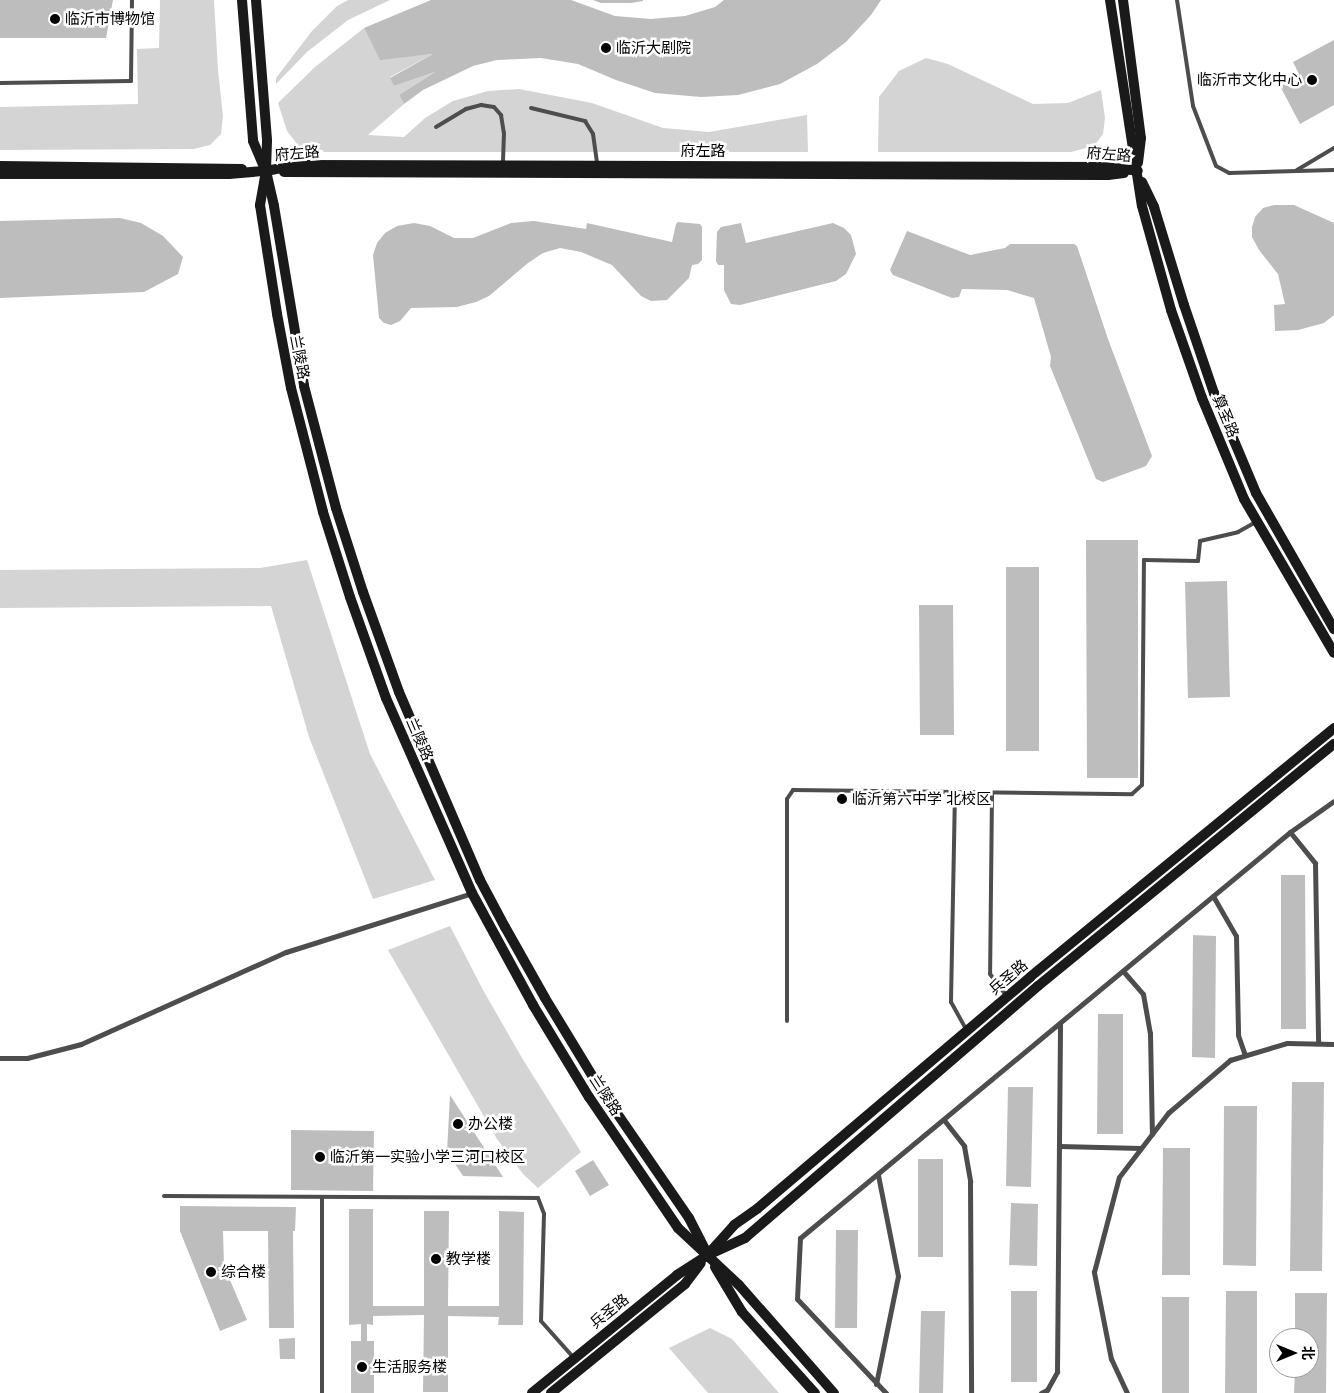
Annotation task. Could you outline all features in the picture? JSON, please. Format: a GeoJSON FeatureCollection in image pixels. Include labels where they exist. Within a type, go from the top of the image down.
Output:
{"type":"FeatureCollection","features":[{"type":"Feature","properties":{"kind":"main road","name":"兰陵路"},"geometry":{"type":"LineString","coordinates":[[242,0],[252,141],[266,171],[274,206],[304,386],[336,508],[363,592],[399,692],[480,880],[570,1040],[634,1140],[689,1218],[708,1255],[742,1312],[815,1393]]}},
{"type":"Feature","properties":{"kind":"main road","name":"兰陵路"},"geometry":{"type":"LineString","coordinates":[[256,0],[267,141],[266,171],[260,205],[277,314],[291,388],[323,512],[350,597],[386,698],[472,893],[533,1006],[606,1123],[678,1228],[739,1285],[834,1393]]}},
{"type":"Feature","properties":{"kind":"main road","name":"算圣路"},"geometry":{"type":"LineString","coordinates":[[1110,0],[1142,206],[1171,310],[1202,398],[1244,499],[1334,653]]}},
{"type":"Feature","properties":{"kind":"main road","name":"算圣路"},"geometry":{"type":"LineString","coordinates":[[1123,0],[1141,138],[1138,171],[1154,207],[1184,306],[1214,393],[1256,493],[1334,629]]}},
{"type":"Feature","properties":{"kind":"main road","name":"府左路"},"geometry":{"type":"LineString","coordinates":[[0,166],[228,167],[266,171],[1108,175],[1138,171]]}},
{"type":"Feature","properties":{"kind":"main road","name":"府左路"},"geometry":{"type":"LineString","coordinates":[[0,174],[229,174],[297,166],[1107,167],[1138,171]]}},
{"type":"Feature","properties":{"kind":"main road","name":"兵圣路"},"geometry":{"type":"LineString","coordinates":[[551,1393],[685,1284],[734,1224],[758,1208],[1008,996],[1334,728]]}},
{"type":"Feature","properties":{"kind":"main road","name":"兵圣路"},"geometry":{"type":"LineString","coordinates":[[532,1393],[670,1281],[708,1255],[745,1238],[1031,992],[1334,744]]}},
{"type":"Feature","properties":{"kind":"street"},"geometry":{"type":"LineString","coordinates":[[886,1393],[797,1299],[800,1238],[1290,832],[1334,801]]}},
{"type":"Feature","properties":{"kind":"street"},"geometry":{"type":"LineString","coordinates":[[1290,832],[1315,863],[1318,1043]]}},
{"type":"Feature","properties":{"kind":"street"},"geometry":{"type":"LineString","coordinates":[[0,1058],[27,1058],[81,1044],[286,952],[472,893]]}},
{"type":"Feature","properties":{"kind":"street"},"geometry":{"type":"LineString","coordinates":[[1213,896],[1236,936],[1238,1035],[1245,1056]]}},
{"type":"Feature","properties":{"kind":"street"},"geometry":{"type":"LineString","coordinates":[[1123,971],[1143,994],[1146,1010],[1150,1033],[1152,1134]]}},
{"type":"Feature","properties":{"kind":"street"},"geometry":{"type":"LineString","coordinates":[[1041,1393],[1047,1390],[1057,1372],[1060,1024]]}},
{"type":"Feature","properties":{"kind":"street"},"geometry":{"type":"LineString","coordinates":[[1127,1393],[1111,1359],[1094,1272],[1119,1177],[1168,1113],[1230,1060],[1287,1042],[1334,1044]]}},
{"type":"Feature","properties":{"kind":"street"},"geometry":{"type":"LineString","coordinates":[[944,1120],[964,1146],[970,1181],[971,1393]]}},
{"type":"Feature","properties":{"kind":"street"},"geometry":{"type":"LineString","coordinates":[[1059,1146],[1141,1148]]}},
{"type":"Feature","properties":{"kind":"street"},"geometry":{"type":"LineString","coordinates":[[876,1384],[898,1276],[878,1174]]}},
{"type":"Feature","properties":{"kind":"lane"},"geometry":{"type":"LineString","coordinates":[[0,83],[131,81],[132,0]]}},
{"type":"Feature","properties":{"kind":"lane"},"geometry":{"type":"LineString","coordinates":[[1177,0],[1193,106],[1216,166],[1229,173],[1334,170]]}},
{"type":"Feature","properties":{"kind":"lane"},"geometry":{"type":"LineString","coordinates":[[436,127],[466,109],[481,105],[494,107],[501,115],[504,133],[503,166]]}},
{"type":"Feature","properties":{"kind":"lane"},"geometry":{"type":"LineString","coordinates":[[530,108],[585,121],[593,134],[597,166]]}},
{"type":"Feature","properties":{"kind":"lane"},"geometry":{"type":"LineString","coordinates":[[1296,171],[1334,148]]}},
{"type":"Feature","properties":{"kind":"lane"},"geometry":{"type":"LineString","coordinates":[[787,1021],[787,799],[790,794],[794,790],[1132,794],[1142,785],[1144,560],[1198,562],[1200,541],[1238,532],[1258,522]]}},
{"type":"Feature","properties":{"kind":"lane"},"geometry":{"type":"LineString","coordinates":[[955,792],[952,1002],[967,1031]]}},
{"type":"Feature","properties":{"kind":"lane"},"geometry":{"type":"LineString","coordinates":[[992,793],[990,974],[1008,996]]}},
{"type":"Feature","properties":{"kind":"lane"},"geometry":{"type":"LineString","coordinates":[[164,1196],[538,1198],[544,1214],[542,1321],[574,1358]]}},
{"type":"Feature","properties":{"kind":"lane"},"geometry":{"type":"LineString","coordinates":[[322,1198],[322,1393]]}},
{"type":"Feature","properties":{"kind":"shaded area"},"geometry":{"type":"Polygon","coordinates":[[[160,0],[214,0],[223,116],[221,134],[210,145],[194,149],[0,150],[0,107],[138,104],[137,49],[159,48],[160,0]]]}},
{"type":"Feature","properties":{"kind":"shaded area"},"geometry":{"type":"Polygon","coordinates":[[[348,0],[390,0],[348,20],[307,52],[276,84],[276,78],[312,31],[337,6],[348,0]]]}},
{"type":"Feature","properties":{"kind":"shaded area"},"geometry":{"type":"Polygon","coordinates":[[[364,28],[380,59],[433,54],[390,77],[394,86],[435,72],[399,95],[404,104],[368,135],[404,137],[425,118],[453,101],[488,91],[519,89],[592,103],[663,128],[709,132],[807,115],[808,152],[321,152],[301,149],[287,131],[278,103],[315,67],[364,28]]]}},
{"type":"Feature","properties":{"kind":"shaded area"},"geometry":{"type":"Polygon","coordinates":[[[926,58],[948,64],[1033,104],[1068,103],[1101,90],[1105,118],[1103,134],[1094,146],[1071,152],[878,152],[879,97],[899,71],[926,58]]]}},
{"type":"Feature","properties":{"kind":"shaded area"},"geometry":{"type":"Polygon","coordinates":[[[307,560],[370,754],[435,880],[373,899],[309,737],[271,606],[0,608],[0,570],[260,568],[307,560]]]}},
{"type":"Feature","properties":{"kind":"shaded area"},"geometry":{"type":"Polygon","coordinates":[[[450,926],[483,990],[522,1058],[581,1152],[538,1188],[523,1174],[497,1139],[388,950],[450,926]]]}},
{"type":"Feature","properties":{"kind":"shaded area"},"geometry":{"type":"Polygon","coordinates":[[[710,1328],[732,1339],[779,1393],[708,1393],[669,1348],[710,1328]]]}},
{"type":"Feature","properties":{"kind":"building","name":"临沂市博物馆"},"geometry":{"type":"Polygon","coordinates":[[[0,0],[113,0],[106,38],[0,38],[0,0]]]}},
{"type":"Feature","properties":{"kind":"building","name":"临沂大剧院"},"geometry":{"type":"Polygon","coordinates":[[[431,0],[571,0],[615,16],[651,19],[685,16],[715,7],[724,0],[881,0],[871,15],[846,42],[817,64],[780,84],[738,95],[701,97],[655,93],[616,80],[578,64],[541,58],[497,60],[473,66],[423,90],[404,104],[399,95],[435,72],[394,86],[390,78],[433,54],[380,60],[364,28],[431,0]]]}},
{"type":"Feature","properties":{"kind":"building","name":"临沂大剧院"},"geometry":{"type":"Polygon","coordinates":[[[593,0],[643,0],[643,1],[601,3],[593,0]]]}},
{"type":"Feature","properties":{"kind":"building","name":"临沂市文化中心"},"geometry":{"type":"Polygon","coordinates":[[[1334,40],[1334,105],[1300,124],[1280,86],[1299,74],[1293,62],[1334,40]]]}},
{"type":"Feature","properties":{"kind":"building"},"geometry":{"type":"Polygon","coordinates":[[[1274,205],[1294,205],[1334,223],[1334,315],[1324,323],[1298,330],[1275,331],[1274,305],[1285,304],[1278,274],[1259,250],[1252,237],[1255,217],[1263,208],[1274,205]]]}},
{"type":"Feature","properties":{"kind":"building"},"geometry":{"type":"Polygon","coordinates":[[[120,218],[141,223],[163,236],[183,257],[178,274],[144,292],[0,298],[0,221],[120,218]]]}},
{"type":"Feature","properties":{"kind":"building"},"geometry":{"type":"Polygon","coordinates":[[[534,221],[586,229],[587,223],[672,242],[678,222],[700,224],[702,227],[702,260],[698,264],[692,265],[689,278],[667,300],[651,301],[641,296],[612,265],[581,252],[560,248],[543,253],[528,263],[489,296],[476,302],[457,307],[411,308],[400,321],[391,325],[384,323],[379,318],[373,255],[377,243],[385,233],[397,226],[414,223],[430,226],[454,238],[473,238],[511,223],[534,221]]]}},
{"type":"Feature","properties":{"kind":"building"},"geometry":{"type":"Polygon","coordinates":[[[741,223],[746,243],[833,223],[844,228],[851,235],[856,254],[846,274],[836,281],[740,305],[731,304],[724,290],[724,265],[718,265],[716,261],[717,232],[721,227],[741,223]]]}},
{"type":"Feature","properties":{"kind":"building"},"geometry":{"type":"Polygon","coordinates":[[[907,231],[970,255],[1005,248],[1010,244],[1074,244],[1077,246],[1108,339],[1152,456],[1146,466],[1103,482],[1096,479],[1050,366],[1051,357],[1034,298],[1007,290],[962,289],[959,297],[952,298],[893,275],[890,270],[907,231]]]}},
{"type":"Feature","properties":{"kind":"building"},"geometry":{"type":"Polygon","coordinates":[[[1086,540],[1138,540],[1138,778],[1087,778],[1086,540]]]}},
{"type":"Feature","properties":{"kind":"building"},"geometry":{"type":"Polygon","coordinates":[[[1006,567],[1039,567],[1039,751],[1006,751],[1006,567]]]}},
{"type":"Feature","properties":{"kind":"building"},"geometry":{"type":"Polygon","coordinates":[[[1227,581],[1230,697],[1188,698],[1185,582],[1227,581]]]}},
{"type":"Feature","properties":{"kind":"building"},"geometry":{"type":"Polygon","coordinates":[[[919,605],[953,605],[954,735],[920,735],[919,605]]]}},
{"type":"Feature","properties":{"kind":"building"},"geometry":{"type":"Polygon","coordinates":[[[1281,875],[1305,875],[1306,1029],[1281,1029],[1281,875]]]}},
{"type":"Feature","properties":{"kind":"building"},"geometry":{"type":"Polygon","coordinates":[[[1193,935],[1216,936],[1215,1058],[1192,1057],[1193,935]]]}},
{"type":"Feature","properties":{"kind":"building"},"geometry":{"type":"Polygon","coordinates":[[[1098,1014],[1123,1014],[1123,1134],[1097,1134],[1098,1014]]]}},
{"type":"Feature","properties":{"kind":"building"},"geometry":{"type":"Polygon","coordinates":[[[1292,1082],[1324,1082],[1322,1271],[1290,1271],[1292,1082]]]}},
{"type":"Feature","properties":{"kind":"building"},"geometry":{"type":"Polygon","coordinates":[[[1008,1087],[1033,1087],[1031,1187],[1006,1186],[1008,1087]]]}},
{"type":"Feature","properties":{"kind":"building","name":"办公楼"},"geometry":{"type":"Polygon","coordinates":[[[450,1095],[503,1177],[463,1176],[447,1152],[450,1095]]]}},
{"type":"Feature","properties":{"kind":"building"},"geometry":{"type":"Polygon","coordinates":[[[1224,1106],[1257,1106],[1256,1266],[1223,1265],[1224,1106]]]}},
{"type":"Feature","properties":{"kind":"building"},"geometry":{"type":"Polygon","coordinates":[[[291,1130],[374,1131],[373,1191],[291,1190],[291,1130]]]}},
{"type":"Feature","properties":{"kind":"building"},"geometry":{"type":"Polygon","coordinates":[[[1163,1148],[1190,1148],[1190,1275],[1162,1275],[1163,1148]]]}},
{"type":"Feature","properties":{"kind":"building"},"geometry":{"type":"Polygon","coordinates":[[[918,1159],[943,1159],[943,1257],[918,1257],[918,1159]]]}},
{"type":"Feature","properties":{"kind":"building"},"geometry":{"type":"Polygon","coordinates":[[[593,1160],[609,1185],[590,1196],[575,1171],[593,1160]]]}},
{"type":"Feature","properties":{"kind":"building"},"geometry":{"type":"Polygon","coordinates":[[[1011,1203],[1038,1204],[1037,1266],[1009,1265],[1011,1203]]]}},
{"type":"Feature","properties":{"kind":"building","name":"综合楼"},"geometry":{"type":"Polygon","coordinates":[[[180,1206],[296,1207],[295,1231],[293,1231],[294,1328],[269,1328],[268,1231],[223,1231],[224,1266],[247,1320],[220,1331],[180,1231],[180,1206]]]}},
{"type":"Feature","properties":{"kind":"building"},"geometry":{"type":"Polygon","coordinates":[[[349,1209],[373,1209],[373,1306],[424,1306],[424,1211],[449,1211],[448,1306],[499,1306],[499,1211],[524,1212],[523,1325],[498,1325],[499,1317],[448,1316],[448,1392],[423,1392],[424,1315],[373,1316],[373,1325],[367,1324],[367,1341],[374,1341],[374,1393],[351,1393],[351,1341],[361,1341],[361,1324],[349,1325],[349,1209]]]}},
{"type":"Feature","properties":{"kind":"building"},"geometry":{"type":"Polygon","coordinates":[[[836,1230],[858,1230],[857,1328],[835,1328],[836,1230]]]}},
{"type":"Feature","properties":{"kind":"building"},"geometry":{"type":"Polygon","coordinates":[[[1011,1291],[1037,1291],[1037,1382],[1011,1382],[1011,1291]]]}},
{"type":"Feature","properties":{"kind":"building"},"geometry":{"type":"Polygon","coordinates":[[[1226,1291],[1257,1291],[1257,1393],[1225,1393],[1226,1291]]]}},
{"type":"Feature","properties":{"kind":"building"},"geometry":{"type":"Polygon","coordinates":[[[1295,1293],[1327,1293],[1326,1393],[1294,1393],[1295,1378],[1319,1378],[1319,1328],[1295,1328],[1295,1293]]]}},
{"type":"Feature","properties":{"kind":"building"},"geometry":{"type":"Polygon","coordinates":[[[1162,1297],[1189,1297],[1189,1393],[1162,1393],[1162,1297]]]}},
{"type":"Feature","properties":{"kind":"building"},"geometry":{"type":"Polygon","coordinates":[[[921,1311],[945,1311],[943,1393],[919,1393],[921,1311]]]}},
{"type":"Feature","properties":{"kind":"building"},"geometry":{"type":"Polygon","coordinates":[[[295,1338],[295,1359],[280,1359],[279,1339],[295,1338]]]}},
{"type":"Feature","properties":{"kind":"place","name":"临沂市博物馆"},"geometry":{"type":"Point","coordinates":[55,19]}},
{"type":"Feature","properties":{"kind":"place","name":"临沂大剧院"},"geometry":{"type":"Point","coordinates":[606,48]}},
{"type":"Feature","properties":{"kind":"place","name":"临沂市文化中心"},"geometry":{"type":"Point","coordinates":[1312,80]}},
{"type":"Feature","properties":{"kind":"place","name":"临沂第六中学 北校区"},"geometry":{"type":"Point","coordinates":[842,799]}},
{"type":"Feature","properties":{"kind":"place","name":"办公楼"},"geometry":{"type":"Point","coordinates":[458,1124]}},
{"type":"Feature","properties":{"kind":"place","name":"临沂第一实验小学三河口校区"},"geometry":{"type":"Point","coordinates":[320,1157]}},
{"type":"Feature","properties":{"kind":"place","name":"教学楼"},"geometry":{"type":"Point","coordinates":[436,1259]}},
{"type":"Feature","properties":{"kind":"place","name":"综合楼"},"geometry":{"type":"Point","coordinates":[211,1272]}},
{"type":"Feature","properties":{"kind":"place","name":"生活服务楼"},"geometry":{"type":"Point","coordinates":[362,1367]}}]}
